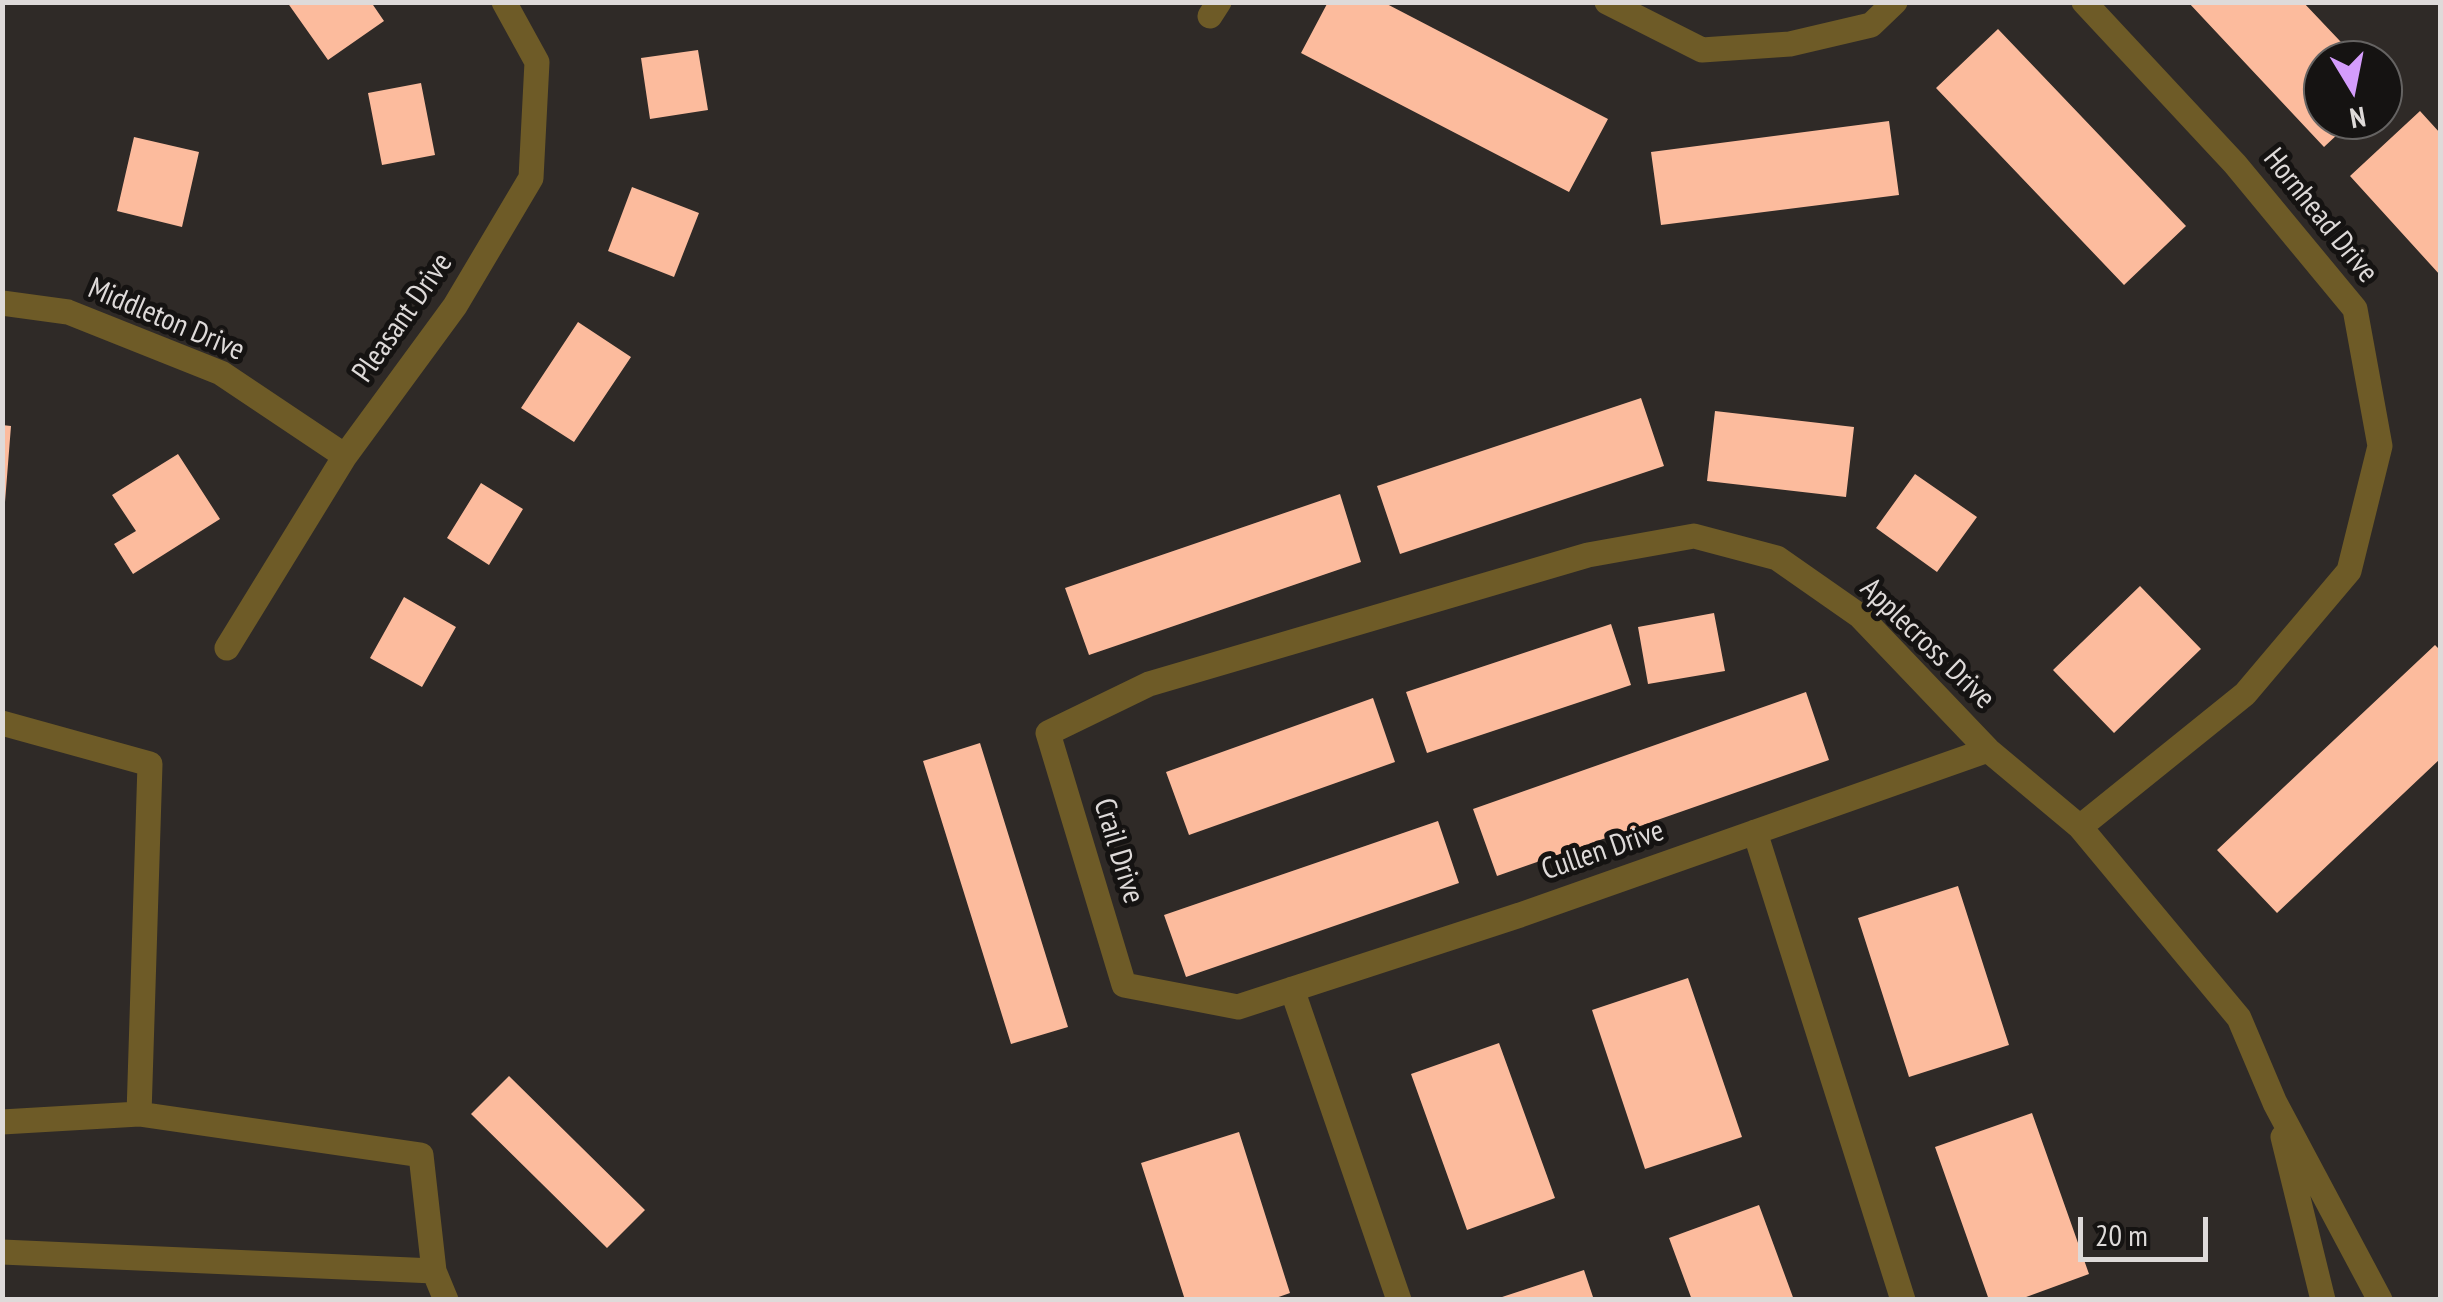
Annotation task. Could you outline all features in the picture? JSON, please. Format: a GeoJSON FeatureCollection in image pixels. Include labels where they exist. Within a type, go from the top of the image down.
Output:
{"type":"FeatureCollection","features":[{"type":"Feature","properties":{"kind":"street","name":"Pleasant Drive"},"geometry":{"type":"LineString","coordinates":[[227,648],[345,456],[455,306],[532,178],[537,62],[504,2]]}},
{"type":"Feature","properties":{"kind":"street"},"geometry":{"type":"LineString","coordinates":[[1607,2],[1702,50],[1790,44],[1871,25],[1896,2]]}},
{"type":"Feature","properties":{"kind":"street","name":"Hornhead Drive"},"geometry":{"type":"LineString","coordinates":[[2080,827],[2245,694],[2349,571],[2380,446],[2356,309],[2235,164],[2084,2]]}},
{"type":"Feature","properties":{"kind":"street","name":"Middleton Drive"},"geometry":{"type":"LineString","coordinates":[[2,303],[68,312],[221,374],[345,456]]}},
{"type":"Feature","properties":{"kind":"street","name":"Applecross Drive"},"geometry":{"type":"LineString","coordinates":[[1149,684],[1588,555],[1694,536],[1776,558],[1860,616],[1988,750],[2080,827],[2240,1018],[2275,1103],[2380,1300]]}},
{"type":"Feature","properties":{"kind":"street","name":"Crail Drive"},"geometry":{"type":"LineString","coordinates":[[1149,684],[1048,733],[1124,985],[1238,1006]]}},
{"type":"Feature","properties":{"kind":"street"},"geometry":{"type":"LineString","coordinates":[[2,724],[150,764],[139,1114]]}},
{"type":"Feature","properties":{"kind":"street","name":"Cullen Drive"},"geometry":{"type":"LineString","coordinates":[[1238,1006],[1520,915],[1988,750]]}},
{"type":"Feature","properties":{"kind":"street"},"geometry":{"type":"LineString","coordinates":[[1755,832],[1903,1300]]}},
{"type":"Feature","properties":{"kind":"street"},"geometry":{"type":"LineString","coordinates":[[1292,989],[1399,1300]]}},
{"type":"Feature","properties":{"kind":"street","name":"Applecross Drive"},"geometry":{"type":"LineString","coordinates":[[2275,1103],[2324,1300]]}},
{"type":"Feature","properties":{"kind":"street"},"geometry":{"type":"LineString","coordinates":[[2,1122],[139,1114],[421,1155],[434,1270],[446,1300]]}},
{"type":"Feature","properties":{"kind":"street"},"geometry":{"type":"LineString","coordinates":[[2,1252],[434,1270]]}},
{"type":"Feature","properties":{"kind":"building"},"geometry":{"type":"Polygon","coordinates":[[[287,2],[371,2],[384,21],[328,60],[287,2]]]}},
{"type":"Feature","properties":{"kind":"building"},"geometry":{"type":"Polygon","coordinates":[[[1328,2],[1383,2],[1608,119],[1569,192],[1301,53],[1328,2]]]}},
{"type":"Feature","properties":{"kind":"building"},"geometry":{"type":"Polygon","coordinates":[[[2188,2],[2303,2],[2339,40],[2303,40],[2303,125],[2188,2]]]}},
{"type":"Feature","properties":{"kind":"building"},"geometry":{"type":"Polygon","coordinates":[[[1998,29],[2186,226],[2124,285],[1936,88],[1998,29]]]}},
{"type":"Feature","properties":{"kind":"building"},"geometry":{"type":"Polygon","coordinates":[[[698,50],[708,110],[650,119],[641,58],[698,50]]]}},
{"type":"Feature","properties":{"kind":"building"},"geometry":{"type":"Polygon","coordinates":[[[421,83],[435,155],[382,165],[368,93],[421,83]]]}},
{"type":"Feature","properties":{"kind":"building"},"geometry":{"type":"Polygon","coordinates":[[[2420,111],[2440,133],[2440,275],[2350,176],[2389,140],[2403,140],[2403,127],[2420,111]]]}},
{"type":"Feature","properties":{"kind":"building"},"geometry":{"type":"Polygon","coordinates":[[[1889,121],[1899,195],[1661,225],[1651,152],[1889,121]]]}},
{"type":"Feature","properties":{"kind":"building"},"geometry":{"type":"Polygon","coordinates":[[[134,137],[199,152],[182,227],[117,211],[134,137]]]}},
{"type":"Feature","properties":{"kind":"building"},"geometry":{"type":"Polygon","coordinates":[[[632,187],[699,213],[674,277],[608,251],[632,187]]]}},
{"type":"Feature","properties":{"kind":"building"},"geometry":{"type":"Polygon","coordinates":[[[578,322],[631,357],[574,442],[521,408],[578,322]]]}},
{"type":"Feature","properties":{"kind":"building"},"geometry":{"type":"Polygon","coordinates":[[[1641,398],[1664,466],[1400,554],[1377,486],[1641,398]]]}},
{"type":"Feature","properties":{"kind":"building"},"geometry":{"type":"Polygon","coordinates":[[[1715,411],[1854,427],[1846,497],[1707,481],[1715,411]]]}},
{"type":"Feature","properties":{"kind":"building"},"geometry":{"type":"Polygon","coordinates":[[[2,425],[11,426],[5,502],[2,502],[2,425]]]}},
{"type":"Feature","properties":{"kind":"building"},"geometry":{"type":"Polygon","coordinates":[[[178,454],[220,519],[133,574],[114,544],[136,531],[112,495],[178,454]]]}},
{"type":"Feature","properties":{"kind":"building"},"geometry":{"type":"Polygon","coordinates":[[[1915,474],[1977,517],[1937,572],[1876,528],[1915,474]]]}},
{"type":"Feature","properties":{"kind":"building"},"geometry":{"type":"Polygon","coordinates":[[[481,483],[523,509],[489,565],[447,538],[481,483]]]}},
{"type":"Feature","properties":{"kind":"building"},"geometry":{"type":"Polygon","coordinates":[[[1340,494],[1361,562],[1089,655],[1065,588],[1340,494]]]}},
{"type":"Feature","properties":{"kind":"building"},"geometry":{"type":"Polygon","coordinates":[[[2140,586],[2201,649],[2114,733],[2053,670],[2140,586]]]}},
{"type":"Feature","properties":{"kind":"building"},"geometry":{"type":"Polygon","coordinates":[[[404,597],[456,627],[422,687],[370,658],[404,597]]]}},
{"type":"Feature","properties":{"kind":"building"},"geometry":{"type":"Polygon","coordinates":[[[1714,613],[1725,671],[1648,684],[1638,627],[1714,613]]]}},
{"type":"Feature","properties":{"kind":"building"},"geometry":{"type":"Polygon","coordinates":[[[1611,624],[1631,685],[1427,753],[1406,692],[1611,624]]]}},
{"type":"Feature","properties":{"kind":"building"},"geometry":{"type":"Polygon","coordinates":[[[2435,645],[2440,650],[2440,759],[2277,913],[2217,850],[2435,645]]]}},
{"type":"Feature","properties":{"kind":"building"},"geometry":{"type":"Polygon","coordinates":[[[1806,692],[1829,760],[1497,876],[1473,809],[1806,692]]]}},
{"type":"Feature","properties":{"kind":"building"},"geometry":{"type":"Polygon","coordinates":[[[1373,698],[1395,762],[1189,835],[1166,772],[1373,698]]]}},
{"type":"Feature","properties":{"kind":"building"},"geometry":{"type":"Polygon","coordinates":[[[980,743],[1068,1027],[1011,1044],[923,761],[980,743]]]}},
{"type":"Feature","properties":{"kind":"building"},"geometry":{"type":"Polygon","coordinates":[[[1438,821],[1459,883],[1186,977],[1164,915],[1438,821]]]}},
{"type":"Feature","properties":{"kind":"building"},"geometry":{"type":"Polygon","coordinates":[[[1958,886],[2009,1045],[1909,1077],[1858,918],[1958,886]]]}},
{"type":"Feature","properties":{"kind":"building"},"geometry":{"type":"Polygon","coordinates":[[[1688,978],[1742,1137],[1645,1169],[1592,1010],[1688,978]]]}},
{"type":"Feature","properties":{"kind":"building"},"geometry":{"type":"Polygon","coordinates":[[[1499,1043],[1555,1198],[1467,1230],[1411,1074],[1499,1043]]]}},
{"type":"Feature","properties":{"kind":"building"},"geometry":{"type":"Polygon","coordinates":[[[509,1076],[645,1210],[607,1248],[471,1114],[509,1076]]]}},
{"type":"Feature","properties":{"kind":"building"},"geometry":{"type":"Polygon","coordinates":[[[2032,1113],[2089,1274],[2018,1300],[1989,1300],[1935,1147],[2032,1113]]]}},
{"type":"Feature","properties":{"kind":"building"},"geometry":{"type":"Polygon","coordinates":[[[1239,1132],[1290,1293],[1270,1300],[1185,1300],[1141,1163],[1239,1132]]]}},
{"type":"Feature","properties":{"kind":"building"},"geometry":{"type":"Polygon","coordinates":[[[1759,1205],[1794,1300],[1692,1300],[1669,1238],[1759,1205]]]}},
{"type":"Feature","properties":{"kind":"building"},"geometry":{"type":"Polygon","coordinates":[[[1584,1270],[1594,1300],[1496,1300],[1496,1299],[1584,1270]]]}}]}
